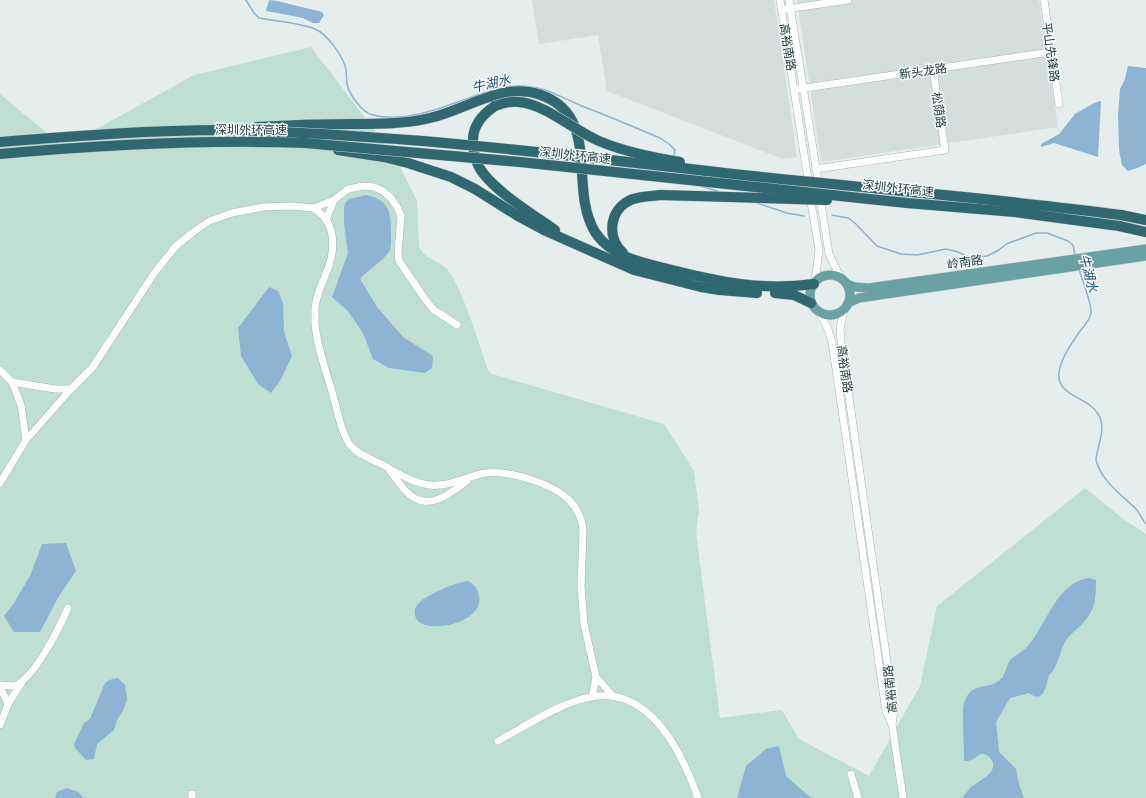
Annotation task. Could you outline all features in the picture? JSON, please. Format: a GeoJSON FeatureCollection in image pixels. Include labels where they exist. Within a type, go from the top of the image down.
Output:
{"type":"FeatureCollection","features":[{"type":"Feature","properties":{"kind":"highway"},"geometry":{"type":"LineString","coordinates":[[224,130],[273,126],[381,124],[416,121],[441,116],[488,98],[512,91],[541,94],[564,108],[576,129],[579,140],[584,198],[590,222],[600,240],[615,252],[630,258],[710,280],[732,284],[764,287],[786,287],[814,284]]}},
{"type":"Feature","properties":{"kind":"highway"},"geometry":{"type":"LineString","coordinates":[[573,243],[506,194],[491,182],[479,168],[474,153],[474,130],[482,117],[495,106],[513,102],[529,104],[586,135],[617,148],[750,176]]}},
{"type":"Feature","properties":{"kind":"highway","name":"深圳外环高速"},"geometry":{"type":"LineString","coordinates":[[0,142],[224,130],[366,136],[517,150],[750,176],[1017,202],[1121,215],[1146,220]]}},
{"type":"Feature","properties":{"kind":"highway","name":"深圳外环高速"},"geometry":{"type":"LineString","coordinates":[[0,154],[75,147],[174,142],[305,143],[520,162],[1015,212],[1119,226],[1146,232]]}},
{"type":"Feature","properties":{"kind":"highway"},"geometry":{"type":"LineString","coordinates":[[305,143],[408,163],[440,173],[475,189],[532,224],[634,270],[701,287],[743,292],[790,294],[802,297],[811,303]]}},
{"type":"Feature","properties":{"kind":"highway"},"geometry":{"type":"LineString","coordinates":[[630,258],[618,248],[614,241],[612,227],[617,213],[621,208],[632,200],[648,196],[907,202]]}},
{"type":"Feature","properties":{"kind":"main road"},"geometry":{"type":"LineString","coordinates":[[1088,261],[1146,249]]}},
{"type":"Feature","properties":{"kind":"main road"},"geometry":{"type":"LineString","coordinates":[[1088,261],[1146,256]]}},
{"type":"Feature","properties":{"kind":"main road","name":"岭南路"},"geometry":{"type":"LineString","coordinates":[[846,306],[860,298],[1088,261]]}},
{"type":"Feature","properties":{"kind":"main road","name":"岭南路"},"geometry":{"type":"LineString","coordinates":[[844,282],[854,287],[869,288],[1064,265]]}},
{"type":"Feature","properties":{"kind":"main road"},"geometry":{"type":"LineString","coordinates":[[826,276],[834,276],[844,282],[850,296],[846,306],[834,315],[826,315],[819,312],[811,303],[810,295],[814,284],[819,279],[826,276]]}},
{"type":"Feature","properties":{"kind":"street","name":"高裕南路"},"geometry":{"type":"LineString","coordinates":[[780,0],[819,250],[814,284]]}},
{"type":"Feature","properties":{"kind":"street","name":"高裕南路"},"geometry":{"type":"LineString","coordinates":[[789,0],[828,249],[834,265],[844,282]]}},
{"type":"Feature","properties":{"kind":"street"},"geometry":{"type":"LineString","coordinates":[[782,10],[848,0]]}},
{"type":"Feature","properties":{"kind":"street","name":"平山先锋路"},"geometry":{"type":"LineString","coordinates":[[1044,0],[1059,104]]}},
{"type":"Feature","properties":{"kind":"street","name":"新头龙路"},"geometry":{"type":"LineString","coordinates":[[794,89],[1051,52]]}},
{"type":"Feature","properties":{"kind":"street","name":"松荫路"},"geometry":{"type":"LineString","coordinates":[[816,169],[945,150],[933,69]]}},
{"type":"Feature","properties":{"kind":"street"},"geometry":{"type":"LineString","coordinates":[[0,483],[26,440],[70,389],[92,368],[155,272],[176,246],[209,221],[232,213],[263,207],[291,206],[314,208],[334,200],[348,189],[364,186],[374,187],[383,191],[391,198],[401,216],[398,253],[399,261],[434,310],[457,324]]}},
{"type":"Feature","properties":{"kind":"street"},"geometry":{"type":"LineString","coordinates":[[326,220],[334,200]]}},
{"type":"Feature","properties":{"kind":"street"},"geometry":{"type":"LineString","coordinates":[[314,208],[326,220],[334,244],[326,274],[318,293],[315,306],[315,323],[319,344],[343,430],[348,442],[354,449],[413,481],[432,485],[451,483],[475,475],[500,472],[524,478],[559,492],[566,497],[576,508],[580,516],[583,531],[581,587],[583,613],[596,677],[592,696]]}},
{"type":"Feature","properties":{"kind":"street","name":"高裕南路"},"geometry":{"type":"LineString","coordinates":[[846,306],[840,329],[841,341],[894,710],[892,724]]}},
{"type":"Feature","properties":{"kind":"street","name":"高裕南路"},"geometry":{"type":"LineString","coordinates":[[819,312],[828,329],[832,342],[886,711],[892,724]]}},
{"type":"Feature","properties":{"kind":"street"},"geometry":{"type":"LineString","coordinates":[[0,370],[12,382],[21,405],[26,440]]}},
{"type":"Feature","properties":{"kind":"street"},"geometry":{"type":"LineString","coordinates":[[12,382],[55,389],[70,389]]}},
{"type":"Feature","properties":{"kind":"street"},"geometry":{"type":"LineString","coordinates":[[388,468],[409,494],[414,498],[427,501],[433,501],[445,496],[475,475]]}},
{"type":"Feature","properties":{"kind":"street"},"geometry":{"type":"LineString","coordinates":[[0,725],[8,704],[24,679],[42,658],[68,608]]}},
{"type":"Feature","properties":{"kind":"street"},"geometry":{"type":"LineString","coordinates":[[596,677],[613,696]]}},
{"type":"Feature","properties":{"kind":"street"},"geometry":{"type":"LineString","coordinates":[[8,704],[0,686],[13,686],[24,679]]}},
{"type":"Feature","properties":{"kind":"street"},"geometry":{"type":"LineString","coordinates":[[498,741],[560,708],[592,696],[613,696],[627,700],[642,707],[664,729],[684,764],[698,798]]}},
{"type":"Feature","properties":{"kind":"street"},"geometry":{"type":"LineString","coordinates":[[892,724],[903,798]]}},
{"type":"Feature","properties":{"kind":"street"},"geometry":{"type":"LineString","coordinates":[[851,774],[858,798]]}},
{"type":"Feature","properties":{"kind":"shaded area"},"geometry":{"type":"Polygon","coordinates":[[[532,0],[774,0],[797,157],[783,159],[607,91],[598,35],[539,44],[532,0]]]}},
{"type":"Feature","properties":{"kind":"shaded area"},"geometry":{"type":"Polygon","coordinates":[[[797,0],[1039,0],[1058,127],[821,162],[797,0]]]}},
{"type":"Feature","properties":{"kind":"green space"},"geometry":{"type":"Polygon","coordinates":[[[311,47],[395,157],[417,201],[419,246],[421,251],[429,258],[447,269],[453,277],[468,311],[488,370],[492,374],[664,424],[694,471],[699,511],[696,533],[720,718],[782,710],[799,739],[869,776],[920,686],[937,606],[1085,488],[1122,518],[1146,534],[1146,798],[0,798],[0,94],[64,147],[194,75],[311,47]]]}},
{"type":"Feature","properties":{"kind":"water"},"geometry":{"type":"Polygon","coordinates":[[[269,0],[322,12],[324,15],[319,23],[313,23],[303,18],[266,11],[269,0]]]}},
{"type":"Feature","properties":{"kind":"water"},"geometry":{"type":"Polygon","coordinates":[[[1128,66],[1146,68],[1146,164],[1128,171],[1122,165],[1119,150],[1118,114],[1120,89],[1125,79],[1128,66]]]}},
{"type":"Feature","properties":{"kind":"water"},"geometry":{"type":"Polygon","coordinates":[[[1101,101],[1098,157],[1054,143],[1041,147],[1041,144],[1059,134],[1075,114],[1094,103],[1101,101]]]}},
{"type":"Feature","properties":{"kind":"water"},"geometry":{"type":"Polygon","coordinates":[[[366,195],[380,200],[388,209],[391,244],[385,257],[360,279],[377,307],[403,337],[433,356],[432,368],[425,373],[389,368],[373,359],[363,333],[348,311],[332,297],[348,253],[344,223],[345,203],[349,199],[366,195]]]}},
{"type":"Feature","properties":{"kind":"water"},"geometry":{"type":"Polygon","coordinates":[[[269,287],[278,291],[283,303],[284,332],[292,356],[280,381],[271,393],[258,384],[241,356],[238,328],[269,287]]]}},
{"type":"Feature","properties":{"kind":"water"},"geometry":{"type":"Polygon","coordinates":[[[66,543],[76,571],[59,596],[40,632],[14,632],[4,616],[14,603],[30,576],[42,544],[66,543]]]}},
{"type":"Feature","properties":{"kind":"water"},"geometry":{"type":"Polygon","coordinates":[[[1089,578],[1096,580],[1096,594],[1092,611],[1085,621],[1070,635],[1065,642],[1057,663],[1049,675],[1044,692],[1038,697],[1029,693],[1010,698],[996,722],[999,752],[1016,769],[1024,798],[962,798],[970,788],[988,775],[993,767],[993,763],[990,758],[984,754],[974,759],[964,761],[963,709],[967,696],[976,688],[992,684],[1002,678],[1009,662],[1026,648],[1033,639],[1060,596],[1078,581],[1089,578]]]}},
{"type":"Feature","properties":{"kind":"water"},"geometry":{"type":"Polygon","coordinates":[[[468,581],[473,584],[478,592],[479,600],[473,613],[458,622],[442,626],[421,624],[417,620],[415,609],[422,600],[442,590],[468,581]]]}},
{"type":"Feature","properties":{"kind":"water"},"geometry":{"type":"Polygon","coordinates":[[[118,678],[125,685],[127,699],[123,711],[117,720],[114,730],[97,744],[94,759],[86,760],[75,748],[74,744],[84,723],[90,719],[105,683],[109,680],[118,678]]]}},
{"type":"Feature","properties":{"kind":"water"},"geometry":{"type":"Polygon","coordinates":[[[779,746],[786,776],[811,798],[737,798],[746,766],[766,749],[779,746]]]}},
{"type":"Feature","properties":{"kind":"water"},"geometry":{"type":"Polygon","coordinates":[[[67,788],[78,792],[84,798],[55,798],[57,792],[67,788]]]}},
{"type":"Feature","properties":{"kind":"waterway","name":"牛湖水"},"geometry":{"type":"LineString","coordinates":[[246,0],[259,18],[303,25],[315,29],[324,35],[337,50],[343,61],[350,93],[360,107],[369,114],[387,117],[415,115],[429,112],[504,87],[534,87],[550,92],[660,138],[675,150],[674,156]]}},
{"type":"Feature","properties":{"kind":"waterway","name":"牛湖水"},"geometry":{"type":"LineString","coordinates":[[701,186],[720,192]]}},
{"type":"Feature","properties":{"kind":"waterway","name":"牛湖水"},"geometry":{"type":"LineString","coordinates":[[754,202],[787,213],[804,216]]}},
{"type":"Feature","properties":{"kind":"waterway","name":"牛湖水"},"geometry":{"type":"LineString","coordinates":[[832,215],[848,218],[856,224],[877,246],[901,254],[917,255],[946,249],[958,252],[970,258],[987,256],[999,250],[1006,244],[1036,233],[1047,233],[1068,241],[1073,245],[1075,256]]}},
{"type":"Feature","properties":{"kind":"waterway","name":"牛湖水"},"geometry":{"type":"LineString","coordinates":[[1079,269],[1091,313],[1064,356],[1060,367],[1059,380],[1062,387],[1067,392],[1087,403],[1098,414],[1102,426],[1096,460],[1102,475],[1139,512],[1146,524]]}}]}
